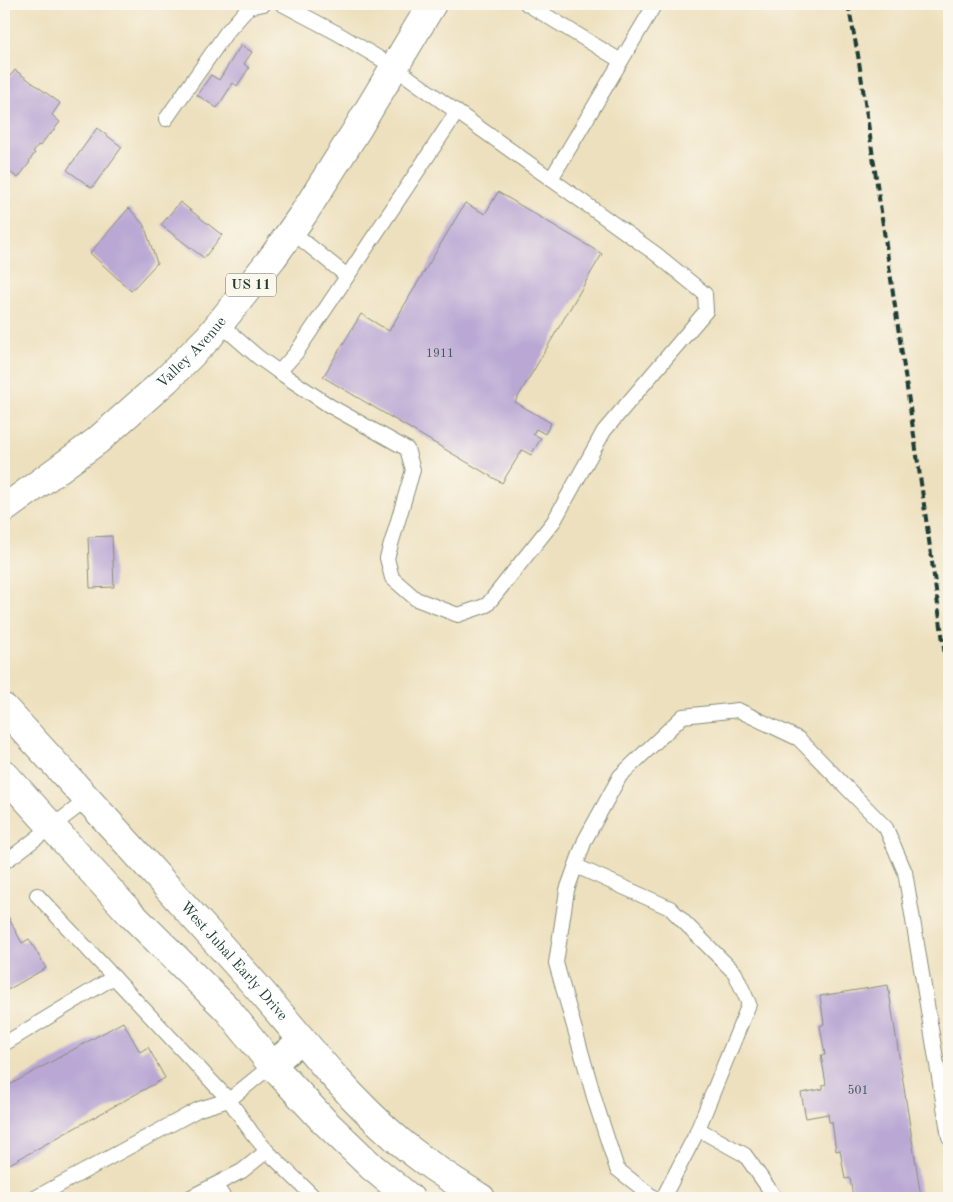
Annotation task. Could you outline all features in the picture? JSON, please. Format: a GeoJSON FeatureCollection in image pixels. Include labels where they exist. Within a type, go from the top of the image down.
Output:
{"type":"FeatureCollection","features":[{"type":"Feature","properties":{"kind":"main road","name":"Valley Avenue"},"geometry":{"type":"LineString","coordinates":[[4,509],[97,441],[166,380],[209,337],[273,258],[304,213],[432,4]]}},
{"type":"Feature","properties":{"kind":"main road","name":"West Jubal Early Drive"},"geometry":{"type":"LineString","coordinates":[[4,708],[261,990],[349,1093],[390,1133],[435,1168],[481,1198]]}},
{"type":"Feature","properties":{"kind":"main road"},"geometry":{"type":"LineString","coordinates":[[4,774],[129,912],[228,1010],[272,1066],[323,1120],[372,1167],[410,1198]]}},
{"type":"Feature","properties":{"kind":"street"},"geometry":{"type":"LineString","coordinates":[[272,1066],[302,1039]]}},
{"type":"Feature","properties":{"kind":"lane"},"geometry":{"type":"LineString","coordinates":[[166,119],[226,33],[249,7],[264,4]]}},
{"type":"Feature","properties":{"kind":"lane"},"geometry":{"type":"LineString","coordinates":[[220,324],[258,357],[330,406],[408,449],[413,470],[387,558],[392,578],[416,600],[458,615],[488,605],[554,520],[604,431],[706,311],[705,294],[656,254],[394,68],[337,33],[282,4]]}},
{"type":"Feature","properties":{"kind":"lane"},"geometry":{"type":"LineString","coordinates":[[527,4],[621,61]]}},
{"type":"Feature","properties":{"kind":"lane"},"geometry":{"type":"LineString","coordinates":[[551,179],[655,4]]}},
{"type":"Feature","properties":{"kind":"lane"},"geometry":{"type":"LineString","coordinates":[[279,372],[296,353],[457,112]]}},
{"type":"Feature","properties":{"kind":"lane"},"geometry":{"type":"LineString","coordinates":[[291,232],[347,276]]}},
{"type":"Feature","properties":{"kind":"lane"},"geometry":{"type":"LineString","coordinates":[[654,1198],[617,1169],[596,1104],[556,963],[567,890],[585,840],[620,776],[683,716],[738,710],[798,739],[886,828],[905,872],[949,1137]]}},
{"type":"Feature","properties":{"kind":"lane"},"geometry":{"type":"LineString","coordinates":[[4,862],[52,828],[88,799]]}},
{"type":"Feature","properties":{"kind":"lane"},"geometry":{"type":"LineString","coordinates":[[576,866],[670,908],[735,973],[749,1004],[698,1129],[662,1198]]}},
{"type":"Feature","properties":{"kind":"lane"},"geometry":{"type":"LineString","coordinates":[[37,895],[229,1100],[267,1151],[315,1198]]}},
{"type":"Feature","properties":{"kind":"lane"},"geometry":{"type":"LineString","coordinates":[[4,1044],[114,977]]}},
{"type":"Feature","properties":{"kind":"lane"},"geometry":{"type":"LineString","coordinates":[[34,1198],[199,1109],[229,1100],[272,1066]]}},
{"type":"Feature","properties":{"kind":"lane"},"geometry":{"type":"LineString","coordinates":[[698,1129],[745,1155],[775,1198]]}},
{"type":"Feature","properties":{"kind":"lane"},"geometry":{"type":"LineString","coordinates":[[190,1198],[242,1172],[267,1151]]}},
{"type":"Feature","properties":{"kind":"lane"},"geometry":{"type":"LineString","coordinates":[[216,1186],[224,1198]]}},
{"type":"Feature","properties":{"kind":"building"},"geometry":{"type":"Polygon","coordinates":[[[241,45],[252,52],[244,64],[249,68],[237,86],[233,83],[217,108],[197,95],[211,75],[219,80],[241,45]]]}},
{"type":"Feature","properties":{"kind":"building"},"geometry":{"type":"Polygon","coordinates":[[[15,70],[60,103],[52,115],[60,122],[40,146],[38,145],[33,152],[35,153],[30,162],[18,178],[10,172],[4,180],[4,78],[7,80],[15,70]]]}},
{"type":"Feature","properties":{"kind":"building"},"geometry":{"type":"Polygon","coordinates":[[[97,128],[122,147],[92,188],[67,170],[97,128]]]}},
{"type":"Feature","properties":{"kind":"building"},"geometry":{"type":"Polygon","coordinates":[[[498,192],[602,254],[515,402],[551,423],[545,434],[536,429],[533,434],[541,438],[531,455],[522,450],[502,483],[323,377],[361,314],[389,331],[465,203],[485,214],[498,192]]]}},
{"type":"Feature","properties":{"kind":"building"},"geometry":{"type":"Polygon","coordinates":[[[180,202],[222,235],[204,258],[161,225],[180,202]]]}},
{"type":"Feature","properties":{"kind":"building"},"geometry":{"type":"Polygon","coordinates":[[[129,208],[144,225],[157,263],[131,291],[90,253],[129,208]]]}},
{"type":"Feature","properties":{"kind":"building"},"geometry":{"type":"Polygon","coordinates":[[[112,536],[114,587],[90,588],[88,537],[112,536]]]}},
{"type":"Feature","properties":{"kind":"building"},"geometry":{"type":"Polygon","coordinates":[[[7,915],[22,943],[29,939],[46,968],[4,992],[4,917],[7,915]]]}},
{"type":"Feature","properties":{"kind":"building"},"geometry":{"type":"Polygon","coordinates":[[[888,985],[921,1197],[853,1198],[850,1178],[845,1179],[840,1150],[836,1151],[832,1122],[829,1122],[828,1114],[806,1118],[801,1093],[823,1089],[823,1085],[826,1084],[821,1055],[825,1055],[820,1026],[824,1024],[820,996],[888,985]]]}},
{"type":"Feature","properties":{"kind":"building"},"geometry":{"type":"Polygon","coordinates":[[[123,1022],[140,1052],[148,1047],[165,1078],[6,1166],[4,1162],[4,1088],[123,1022]]]}},
{"type":"Feature","properties":{"kind":"railway"},"geometry":{"type":"LineString","coordinates":[[848,4],[858,55],[949,684]]}}]}
